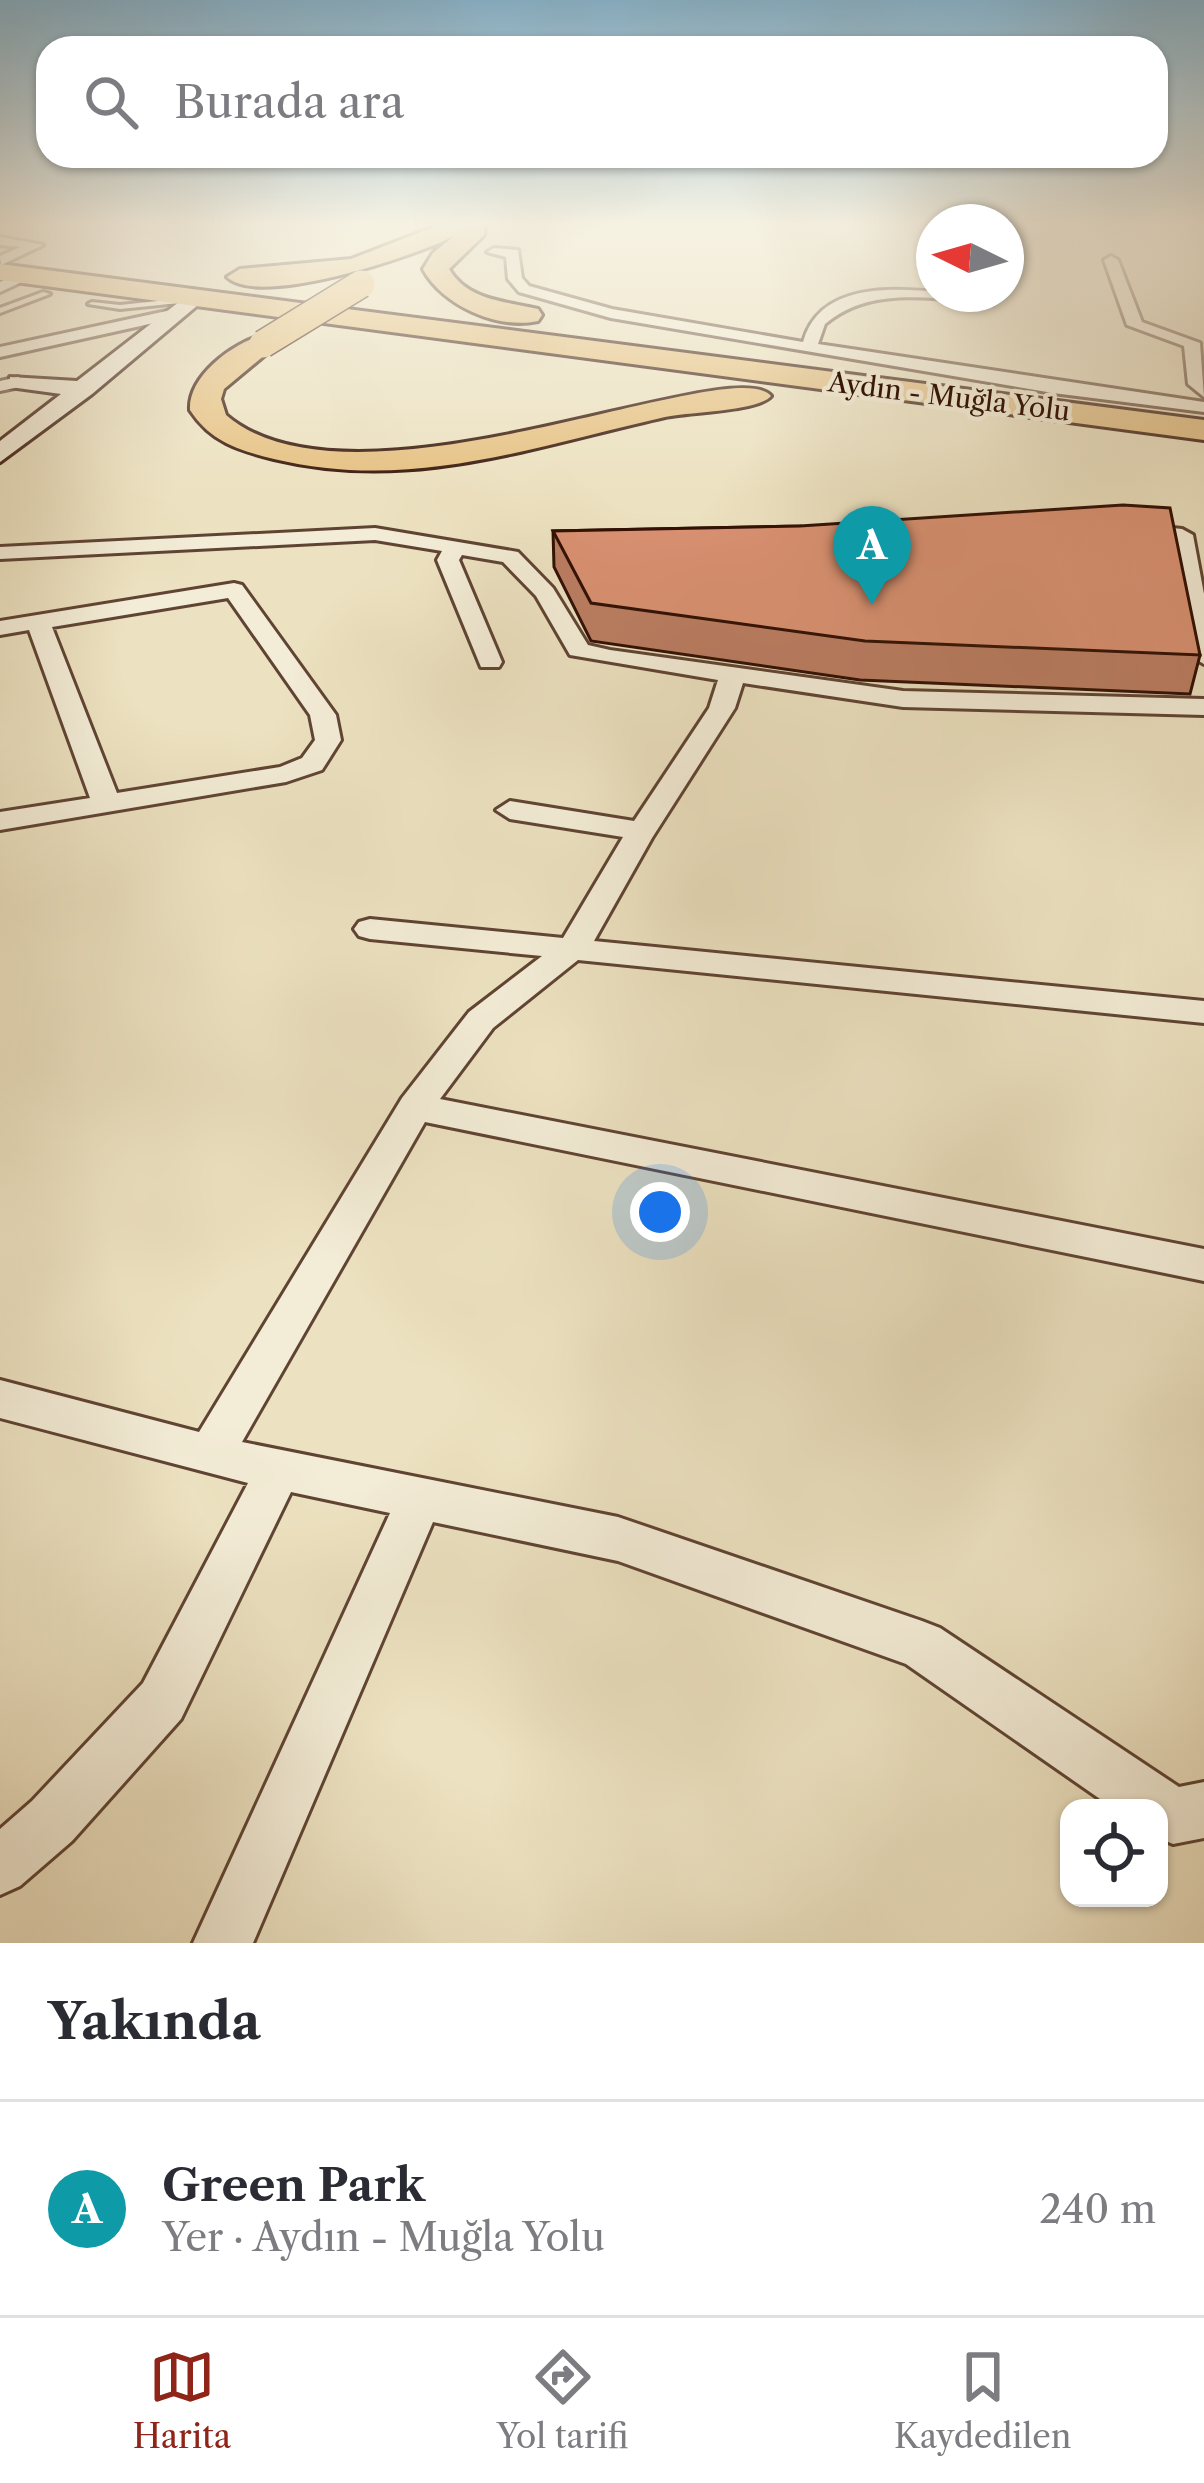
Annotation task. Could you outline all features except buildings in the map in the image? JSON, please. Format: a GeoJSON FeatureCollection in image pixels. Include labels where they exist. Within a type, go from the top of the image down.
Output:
{"type":"FeatureCollection","features":[{"type":"Feature","properties":{"kind":"highway"},"geometry":{"type":"LineString","coordinates":[[272,316],[519,355],[566,390],[525,429],[468,443],[412,449],[346,447],[278,435],[242,416],[237,394],[279,345]]}},
{"type":"Feature","properties":{"kind":"highway","name":"Aydın - Muğla Yolu"},"geometry":{"type":"LineString","coordinates":[[292,316],[1204,431]]}},
{"type":"Feature","properties":{"kind":"highway"},"geometry":{"type":"LineString","coordinates":[[328,316],[214,380],[204,396],[205,411],[216,426],[246,441],[346,460],[432,459],[503,450],[663,406],[740,396],[854,398],[1204,431]]}},
{"type":"Feature","properties":{"kind":"highway","name":"Aydın - Muğla Yolu"},"geometry":{"type":"LineString","coordinates":[[419,316],[931,380],[1203,401]]}},
{"type":"Feature","properties":{"kind":"highway"},"geometry":{"type":"LineString","coordinates":[[533,316],[931,380]]}},
{"type":"Feature","properties":{"kind":"main road"},"geometry":{"type":"LineString","coordinates":[[0,454],[176,316]]}},
{"type":"Feature","properties":{"kind":"main road"},"geometry":{"type":"LineString","coordinates":[[6,380],[84,389]]}},
{"type":"Feature","properties":{"kind":"street"},"geometry":{"type":"LineString","coordinates":[[0,352],[142,316]]}},
{"type":"Feature","properties":{"kind":"street"},"geometry":{"type":"LineString","coordinates":[[642,316],[989,377],[1106,381],[1203,401],[1192,344],[1135,325],[1132,316]]}},
{"type":"Feature","properties":{"kind":"street"},"geometry":{"type":"LineString","coordinates":[[809,347],[817,324],[830,316]]}},
{"type":"Feature","properties":{"kind":"street"},"geometry":{"type":"LineString","coordinates":[[1102,529],[1182,535],[1204,658]]}},
{"type":"Feature","properties":{"kind":"street"},"geometry":{"type":"LineString","coordinates":[[0,628],[38,622],[225,566],[375,534],[522,557],[579,650],[903,699],[1204,707]]}},
{"type":"Feature","properties":{"kind":"street"},"geometry":{"type":"LineString","coordinates":[[455,548],[448,560],[490,662]]}},
{"type":"Feature","properties":{"kind":"street"},"geometry":{"type":"LineString","coordinates":[[0,553],[225,566]]}},
{"type":"Feature","properties":{"kind":"street"},"geometry":{"type":"LineString","coordinates":[[0,821],[286,774],[312,764],[324,751],[328,740],[323,715],[225,566]]}},
{"type":"Feature","properties":{"kind":"street"},"geometry":{"type":"LineString","coordinates":[[38,622],[107,805]]}},
{"type":"Feature","properties":{"kind":"street"},"geometry":{"type":"LineString","coordinates":[[210,1455],[415,1107],[481,1020],[574,946],[722,708],[734,674]]}},
{"type":"Feature","properties":{"kind":"street"},"geometry":{"type":"LineString","coordinates":[[510,810],[642,831]]}},
{"type":"Feature","properties":{"kind":"street"},"geometry":{"type":"LineString","coordinates":[[370,928],[1204,1012]]}},
{"type":"Feature","properties":{"kind":"street"},"geometry":{"type":"LineString","coordinates":[[415,1107],[1204,1265]]}},
{"type":"Feature","properties":{"kind":"street"},"geometry":{"type":"LineString","coordinates":[[0,1399],[210,1455],[618,1539],[922,1645],[1173,1816],[1204,1810]]}},
{"type":"Feature","properties":{"kind":"street"},"geometry":{"type":"LineString","coordinates":[[0,1866],[52,1821],[162,1701],[279,1469]]}},
{"type":"Feature","properties":{"kind":"street"},"geometry":{"type":"LineString","coordinates":[[223,1943],[420,1498]]}},
{"type":"Feature","properties":{"kind":"place","name":"Green Park"},"geometry":{"type":"Point","coordinates":[872,605]}}]}
